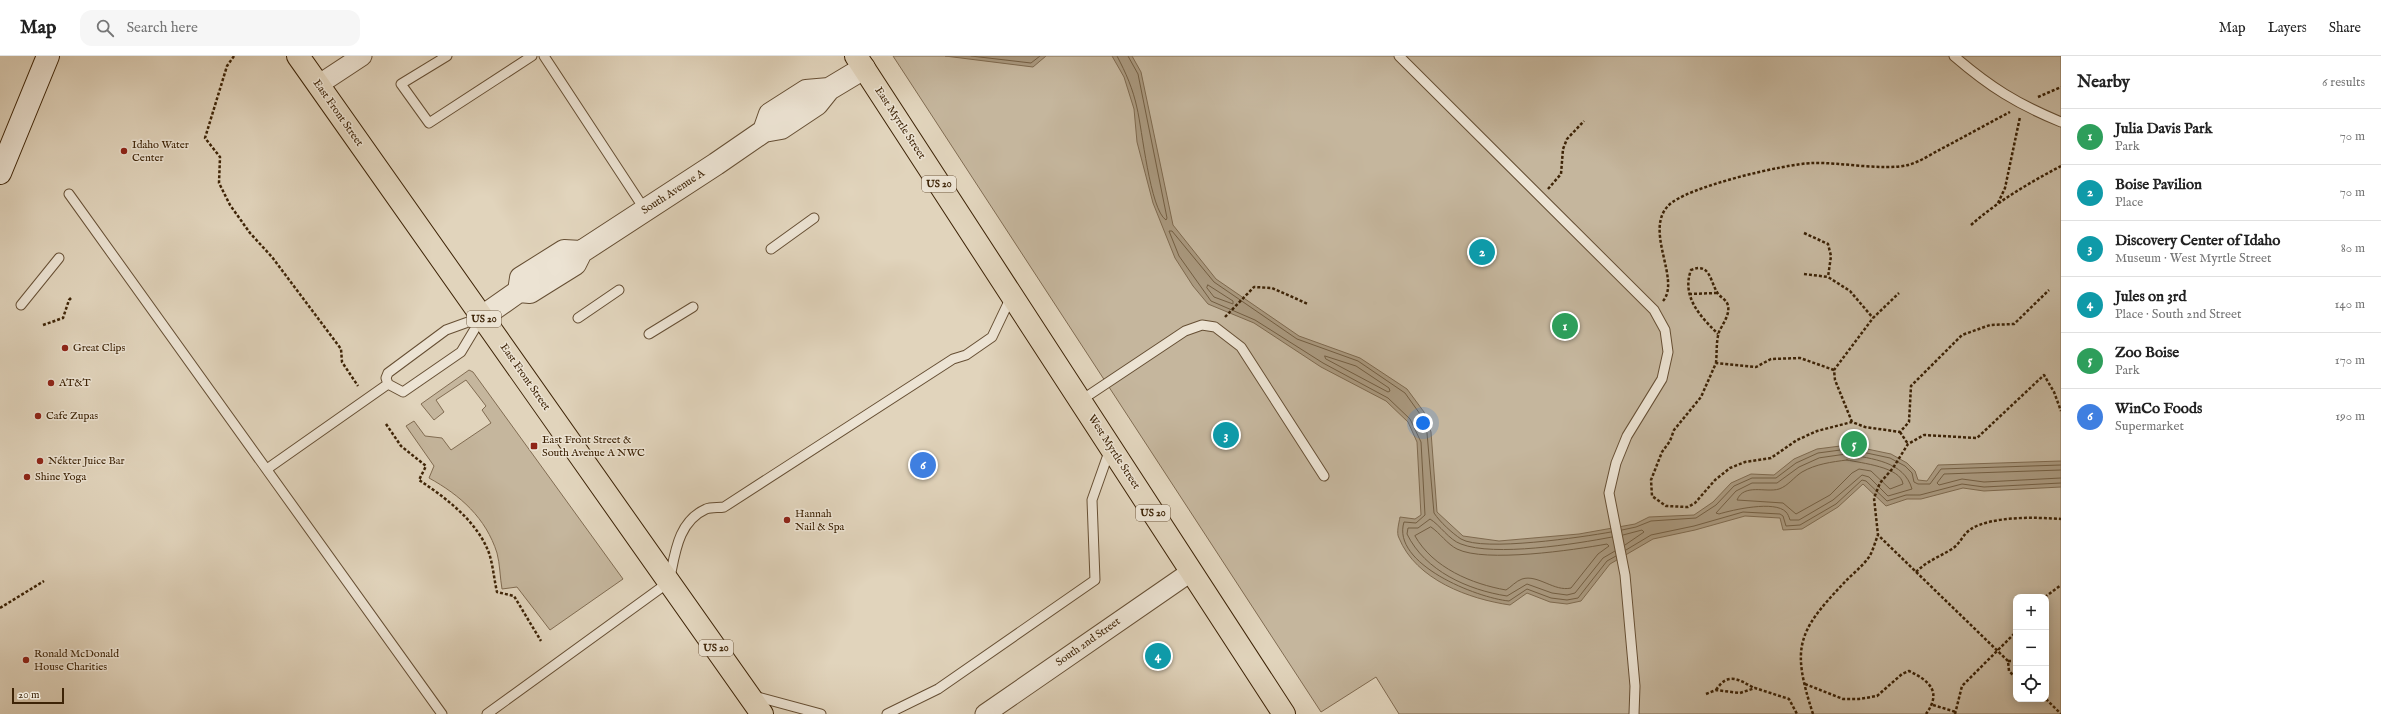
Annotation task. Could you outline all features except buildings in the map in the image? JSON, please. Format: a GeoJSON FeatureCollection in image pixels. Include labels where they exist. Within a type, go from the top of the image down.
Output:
{"type":"FeatureCollection","features":[{"type":"Feature","properties":{"kind":"main road","name":"East Front Street"},"geometry":{"type":"LineString","coordinates":[[298,56],[669,582]]}},
{"type":"Feature","properties":{"kind":"main road","name":"East Myrtle Street"},"geometry":{"type":"LineString","coordinates":[[860,62],[1017,304]]}},
{"type":"Feature","properties":{"kind":"main road","name":"West Myrtle Street"},"geometry":{"type":"LineString","coordinates":[[1017,304],[1284,714]]}},
{"type":"Feature","properties":{"kind":"main road","name":"US 20"},"geometry":{"type":"LineString","coordinates":[[669,582],[762,714]]}},
{"type":"Feature","properties":{"kind":"street"},"geometry":{"type":"LineString","coordinates":[[0,173],[48,56]]}},
{"type":"Feature","properties":{"kind":"street"},"geometry":{"type":"LineString","coordinates":[[318,85],[362,56]]}},
{"type":"Feature","properties":{"kind":"street","name":"South Avenue A"},"geometry":{"type":"LineString","coordinates":[[482,316],[519,291],[530,292],[541,286],[575,264],[581,252],[764,131],[781,128],[817,104],[829,89],[860,62]]}},
{"type":"Feature","properties":{"kind":"street","name":"South 2nd Street"},"geometry":{"type":"LineString","coordinates":[[985,714],[1192,571]]}},
{"type":"Feature","properties":{"kind":"lane"},"geometry":{"type":"LineString","coordinates":[[447,56],[401,84],[429,123],[532,56]]}},
{"type":"Feature","properties":{"kind":"lane"},"geometry":{"type":"LineString","coordinates":[[544,56],[645,210]]}},
{"type":"Feature","properties":{"kind":"lane"},"geometry":{"type":"LineString","coordinates":[[1399,56],[1654,310],[1665,330],[1668,352],[1662,379],[1627,436],[1616,463],[1609,494],[1626,575],[1635,686],[1634,714]]}},
{"type":"Feature","properties":{"kind":"lane"},"geometry":{"type":"LineString","coordinates":[[1954,56],[1987,84],[2022,105],[2061,122]]}},
{"type":"Feature","properties":{"kind":"lane"},"geometry":{"type":"LineString","coordinates":[[69,194],[442,714]]}},
{"type":"Feature","properties":{"kind":"lane"},"geometry":{"type":"LineString","coordinates":[[771,249],[814,218]]}},
{"type":"Feature","properties":{"kind":"lane"},"geometry":{"type":"LineString","coordinates":[[21,305],[59,258]]}},
{"type":"Feature","properties":{"kind":"lane"},"geometry":{"type":"LineString","coordinates":[[578,318],[619,290]]}},
{"type":"Feature","properties":{"kind":"lane"},"geometry":{"type":"LineString","coordinates":[[487,714],[669,582],[679,537],[688,522],[706,509],[724,507],[953,359],[966,355],[992,337],[1017,304]]}},
{"type":"Feature","properties":{"kind":"lane"},"geometry":{"type":"LineString","coordinates":[[649,334],[694,307]]}},
{"type":"Feature","properties":{"kind":"lane"},"geometry":{"type":"LineString","coordinates":[[482,316],[461,352],[403,392],[388,384],[386,378],[388,373],[446,330],[482,316]]}},
{"type":"Feature","properties":{"kind":"lane"},"geometry":{"type":"LineString","coordinates":[[1080,401],[1185,331],[1202,325],[1215,327],[1241,347],[1324,476]]}},
{"type":"Feature","properties":{"kind":"lane"},"geometry":{"type":"LineString","coordinates":[[267,469],[388,384]]}},
{"type":"Feature","properties":{"kind":"lane"},"geometry":{"type":"LineString","coordinates":[[887,714],[938,689],[1095,580],[1092,500],[1111,447]]}},
{"type":"Feature","properties":{"kind":"lane"},"geometry":{"type":"LineString","coordinates":[[749,695],[821,714]]}},
{"type":"Feature","properties":{"kind":"path"},"geometry":{"type":"LineString","coordinates":[[234,56],[227,66],[206,138],[220,157],[219,184],[230,205],[250,233],[272,257],[341,349],[342,362],[358,386]]}},
{"type":"Feature","properties":{"kind":"path"},"geometry":{"type":"LineString","coordinates":[[2036,98],[2061,87]]}},
{"type":"Feature","properties":{"kind":"path"},"geometry":{"type":"LineString","coordinates":[[1998,204],[2005,188],[2022,105]]}},
{"type":"Feature","properties":{"kind":"path"},"geometry":{"type":"LineString","coordinates":[[1654,310],[1664,300],[1669,287],[1660,242],[1662,215],[1667,206],[1677,200],[1723,182],[1762,172],[1804,164],[1909,165],[2009,112]]}},
{"type":"Feature","properties":{"kind":"path"},"geometry":{"type":"LineString","coordinates":[[1540,198],[1561,174],[1563,149],[1567,139],[1584,121]]}},
{"type":"Feature","properties":{"kind":"path"},"geometry":{"type":"LineString","coordinates":[[1971,225],[1998,204],[2034,180],[2061,166]]}},
{"type":"Feature","properties":{"kind":"path"},"geometry":{"type":"LineString","coordinates":[[1804,234],[1828,244],[1831,256],[1828,277]]}},
{"type":"Feature","properties":{"kind":"path"},"geometry":{"type":"LineString","coordinates":[[1718,334],[1695,310],[1689,294],[1689,276],[1691,270],[1696,268],[1710,273],[1717,293],[1724,298],[1728,307],[1726,319],[1718,334],[1716,363],[1701,397],[1674,430],[1670,441],[1662,452],[1651,480],[1652,496],[1666,506],[1688,507],[1695,503],[1715,480],[1730,468],[1745,462],[1771,458],[1797,440],[1817,431],[1852,422],[1865,427],[1900,432],[1908,444]]}},
{"type":"Feature","properties":{"kind":"path"},"geometry":{"type":"LineString","coordinates":[[1804,274],[1828,277],[1850,290],[1873,318]]}},
{"type":"Feature","properties":{"kind":"path"},"geometry":{"type":"LineString","coordinates":[[1222,315],[1225,317],[1254,287],[1285,292],[1308,304]]}},
{"type":"Feature","properties":{"kind":"path"},"geometry":{"type":"LineString","coordinates":[[1900,432],[1909,422],[1911,386],[1962,335],[1990,325],[2014,324],[2049,290]]}},
{"type":"Feature","properties":{"kind":"path"},"geometry":{"type":"LineString","coordinates":[[1689,294],[1717,293]]}},
{"type":"Feature","properties":{"kind":"path"},"geometry":{"type":"LineString","coordinates":[[1852,422],[1835,380],[1834,370],[1873,318],[1899,293]]}},
{"type":"Feature","properties":{"kind":"path"},"geometry":{"type":"LineString","coordinates":[[43,325],[63,318],[71,298]]}},
{"type":"Feature","properties":{"kind":"path"},"geometry":{"type":"LineString","coordinates":[[1716,363],[1756,367],[1771,359],[1800,358],[1834,370]]}},
{"type":"Feature","properties":{"kind":"path"},"geometry":{"type":"LineString","coordinates":[[1813,714],[1804,683],[1801,665],[1802,644],[1808,625],[1817,610],[1869,557],[1878,535],[1874,498],[1880,483],[1908,444],[1924,435],[1977,438],[2044,375],[2054,392],[2061,411]]}},
{"type":"Feature","properties":{"kind":"path"},"geometry":{"type":"LineString","coordinates":[[386,424],[401,446],[426,466],[419,480],[445,497],[474,528],[489,552],[497,592],[514,596],[541,640]]}},
{"type":"Feature","properties":{"kind":"path"},"geometry":{"type":"LineString","coordinates":[[1916,572],[1926,562],[1952,549],[1970,530],[1984,524],[2037,517],[2061,518]]}},
{"type":"Feature","properties":{"kind":"path"},"geometry":{"type":"LineString","coordinates":[[1878,535],[2008,661],[2009,671],[2013,675]]}},
{"type":"Feature","properties":{"kind":"path"},"geometry":{"type":"LineString","coordinates":[[0,608],[44,581]]}},
{"type":"Feature","properties":{"kind":"path"},"geometry":{"type":"LineString","coordinates":[[2049,594],[2061,585]]}},
{"type":"Feature","properties":{"kind":"path"},"geometry":{"type":"LineString","coordinates":[[1933,705],[1956,713],[1962,686],[2013,635]]}},
{"type":"Feature","properties":{"kind":"path"},"geometry":{"type":"LineString","coordinates":[[2008,661],[2013,661]]}},
{"type":"Feature","properties":{"kind":"path"},"geometry":{"type":"LineString","coordinates":[[1804,683],[1843,699],[1859,699],[1877,696],[1902,674],[1909,671],[1924,678],[1933,690],[1933,705],[1926,714]]}},
{"type":"Feature","properties":{"kind":"path"},"geometry":{"type":"LineString","coordinates":[[1716,690],[1726,679],[1732,678],[1755,688],[1789,699],[1797,714]]}},
{"type":"Feature","properties":{"kind":"path"},"geometry":{"type":"LineString","coordinates":[[1706,694],[1716,690],[1740,693],[1755,688]]}},
{"type":"Feature","properties":{"kind":"path"},"geometry":{"type":"LineString","coordinates":[[2049,702],[2061,714]]}},
{"type":"Feature","properties":{"kind":"shaded area"},"geometry":{"type":"Polygon","coordinates":[[[893,56],[2061,56],[2061,714],[1399,714],[1376,677],[1321,712],[893,56]]]}},
{"type":"Feature","properties":{"kind":"shaded area"},"geometry":{"type":"Polygon","coordinates":[[[469,370],[473,372],[623,579],[550,630],[517,587],[502,589],[497,553],[486,529],[479,518],[461,500],[429,478],[434,466],[406,426],[414,421],[425,436],[442,438],[451,450],[491,423],[482,410],[486,406],[466,380],[436,400],[444,412],[434,420],[421,404],[469,370]]]}},
{"type":"Feature","properties":{"kind":"water"},"geometry":{"type":"Polygon","coordinates":[[[945,56],[1046,56],[1033,67],[945,56]]]}},
{"type":"Feature","properties":{"kind":"water"},"geometry":{"type":"Polygon","coordinates":[[[1112,56],[1132,56],[1141,72],[1173,225],[1216,279],[1299,336],[1360,358],[1407,389],[1424,412],[1431,432],[1437,512],[1463,536],[1499,541],[1579,534],[1635,524],[1649,517],[1694,515],[1713,502],[1731,483],[1751,474],[1774,475],[1794,459],[1817,449],[1848,445],[1891,454],[1907,463],[1915,471],[1918,480],[1927,481],[1938,465],[2061,461],[2061,487],[1984,491],[1963,488],[1921,499],[1907,499],[1886,506],[1863,484],[1838,507],[1802,529],[1783,530],[1780,518],[1745,516],[1695,530],[1653,539],[1610,564],[1581,601],[1567,604],[1550,602],[1527,593],[1510,605],[1478,598],[1461,592],[1431,576],[1418,565],[1407,553],[1398,536],[1400,517],[1415,519],[1421,515],[1417,442],[1408,422],[1386,401],[1321,367],[1254,323],[1208,304],[1193,286],[1175,258],[1153,203],[1137,142],[1134,109],[1124,77],[1112,56]]]}},
{"type":"Feature","properties":{"kind":"place","name":"Idaho Water Center"},"geometry":{"type":"Point","coordinates":[124,151]}},
{"type":"Feature","properties":{"kind":"place","name":"Boise Pavilion"},"geometry":{"type":"Point","coordinates":[1482,252]}},
{"type":"Feature","properties":{"kind":"place","name":"Julia Davis Park"},"geometry":{"type":"Point","coordinates":[1565,326]}},
{"type":"Feature","properties":{"kind":"place","name":"Great Clips"},"geometry":{"type":"Point","coordinates":[65,348]}},
{"type":"Feature","properties":{"kind":"place","name":"AT&T"},"geometry":{"type":"Point","coordinates":[51,383]}},
{"type":"Feature","properties":{"kind":"place","name":"Cafe Zupas"},"geometry":{"type":"Point","coordinates":[38,416]}},
{"type":"Feature","properties":{"kind":"place","name":"Discovery Center of Idaho"},"geometry":{"type":"Point","coordinates":[1226,435]}},
{"type":"Feature","properties":{"kind":"place","name":"Zoo Boise"},"geometry":{"type":"Point","coordinates":[1854,444]}},
{"type":"Feature","properties":{"kind":"place","name":"East Front Street & South Avenue A NWC"},"geometry":{"type":"Point","coordinates":[534,446]}},
{"type":"Feature","properties":{"kind":"place","name":"Nékter Juice Bar"},"geometry":{"type":"Point","coordinates":[40,461]}},
{"type":"Feature","properties":{"kind":"place","name":"WinCo Foods"},"geometry":{"type":"Point","coordinates":[923,465]}},
{"type":"Feature","properties":{"kind":"place","name":"Shine Yoga"},"geometry":{"type":"Point","coordinates":[27,477]}},
{"type":"Feature","properties":{"kind":"place","name":"Hannah Nail & Spa"},"geometry":{"type":"Point","coordinates":[787,520]}},
{"type":"Feature","properties":{"kind":"place","name":"Jules on 3rd"},"geometry":{"type":"Point","coordinates":[1158,656]}},
{"type":"Feature","properties":{"kind":"place","name":"Ronald McDonald House Charities"},"geometry":{"type":"Point","coordinates":[26,660]}}]}
